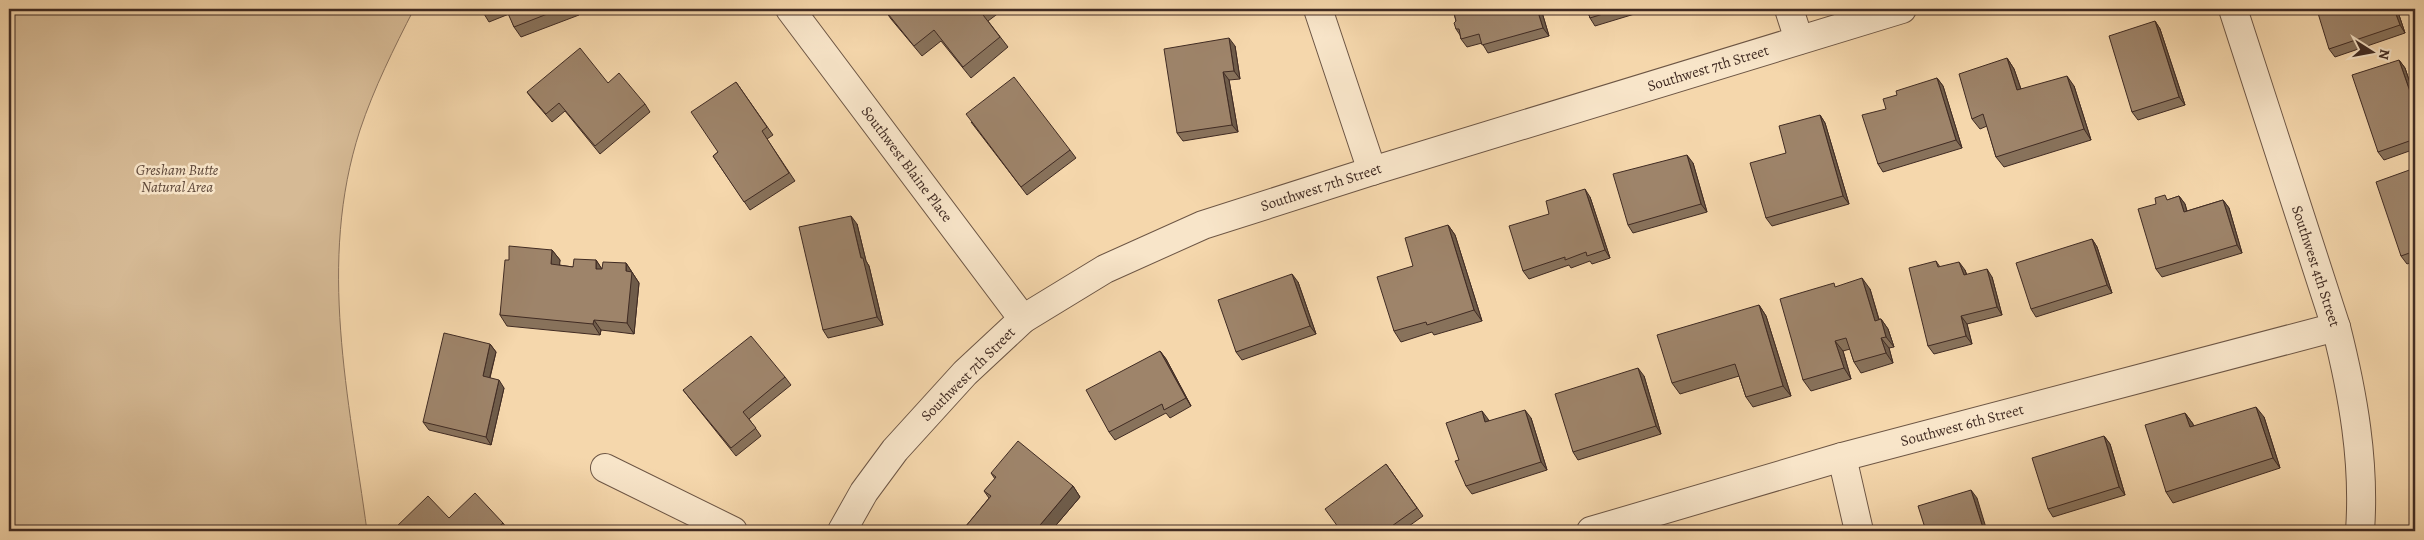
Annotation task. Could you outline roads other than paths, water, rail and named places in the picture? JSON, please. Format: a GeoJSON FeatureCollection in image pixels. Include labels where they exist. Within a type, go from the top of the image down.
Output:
{"type":"FeatureCollection","features":[{"type":"Feature","properties":{"kind":"street","name":"Southwest Blaine Place"},"geometry":{"type":"LineString","coordinates":[[790,9],[1023,319]]}},
{"type":"Feature","properties":{"kind":"street"},"geometry":{"type":"LineString","coordinates":[[1318,9],[1372,171]]}},
{"type":"Feature","properties":{"kind":"street"},"geometry":{"type":"LineString","coordinates":[[1789,9],[1799,40]]}},
{"type":"Feature","properties":{"kind":"street","name":"Southwest 7th Street"},"geometry":{"type":"LineString","coordinates":[[842,531],[864,492],[895,450],[964,373],[1023,319],[1105,268],[1203,225],[1372,171],[1902,9]]}},
{"type":"Feature","properties":{"kind":"street","name":"Southwest 4th Street"},"geometry":{"type":"LineString","coordinates":[[2234,9],[2336,327],[2347,370],[2361,459],[2362,504],[2360,531]]}},
{"type":"Feature","properties":{"kind":"street","name":"Southwest 6th Street"},"geometry":{"type":"LineString","coordinates":[[1591,531],[1842,457],[2336,327]]}},
{"type":"Feature","properties":{"kind":"street"},"geometry":{"type":"LineString","coordinates":[[1842,457],[1859,531]]}},
{"type":"Feature","properties":{"kind":"street"},"geometry":{"type":"LineString","coordinates":[[606,468],[733,531]]}},
{"type":"Feature","properties":{"kind":"park label","name":"Gresham Butte Natural Area"},"geometry":{"type":"Point","coordinates":[177,178]}}]}
